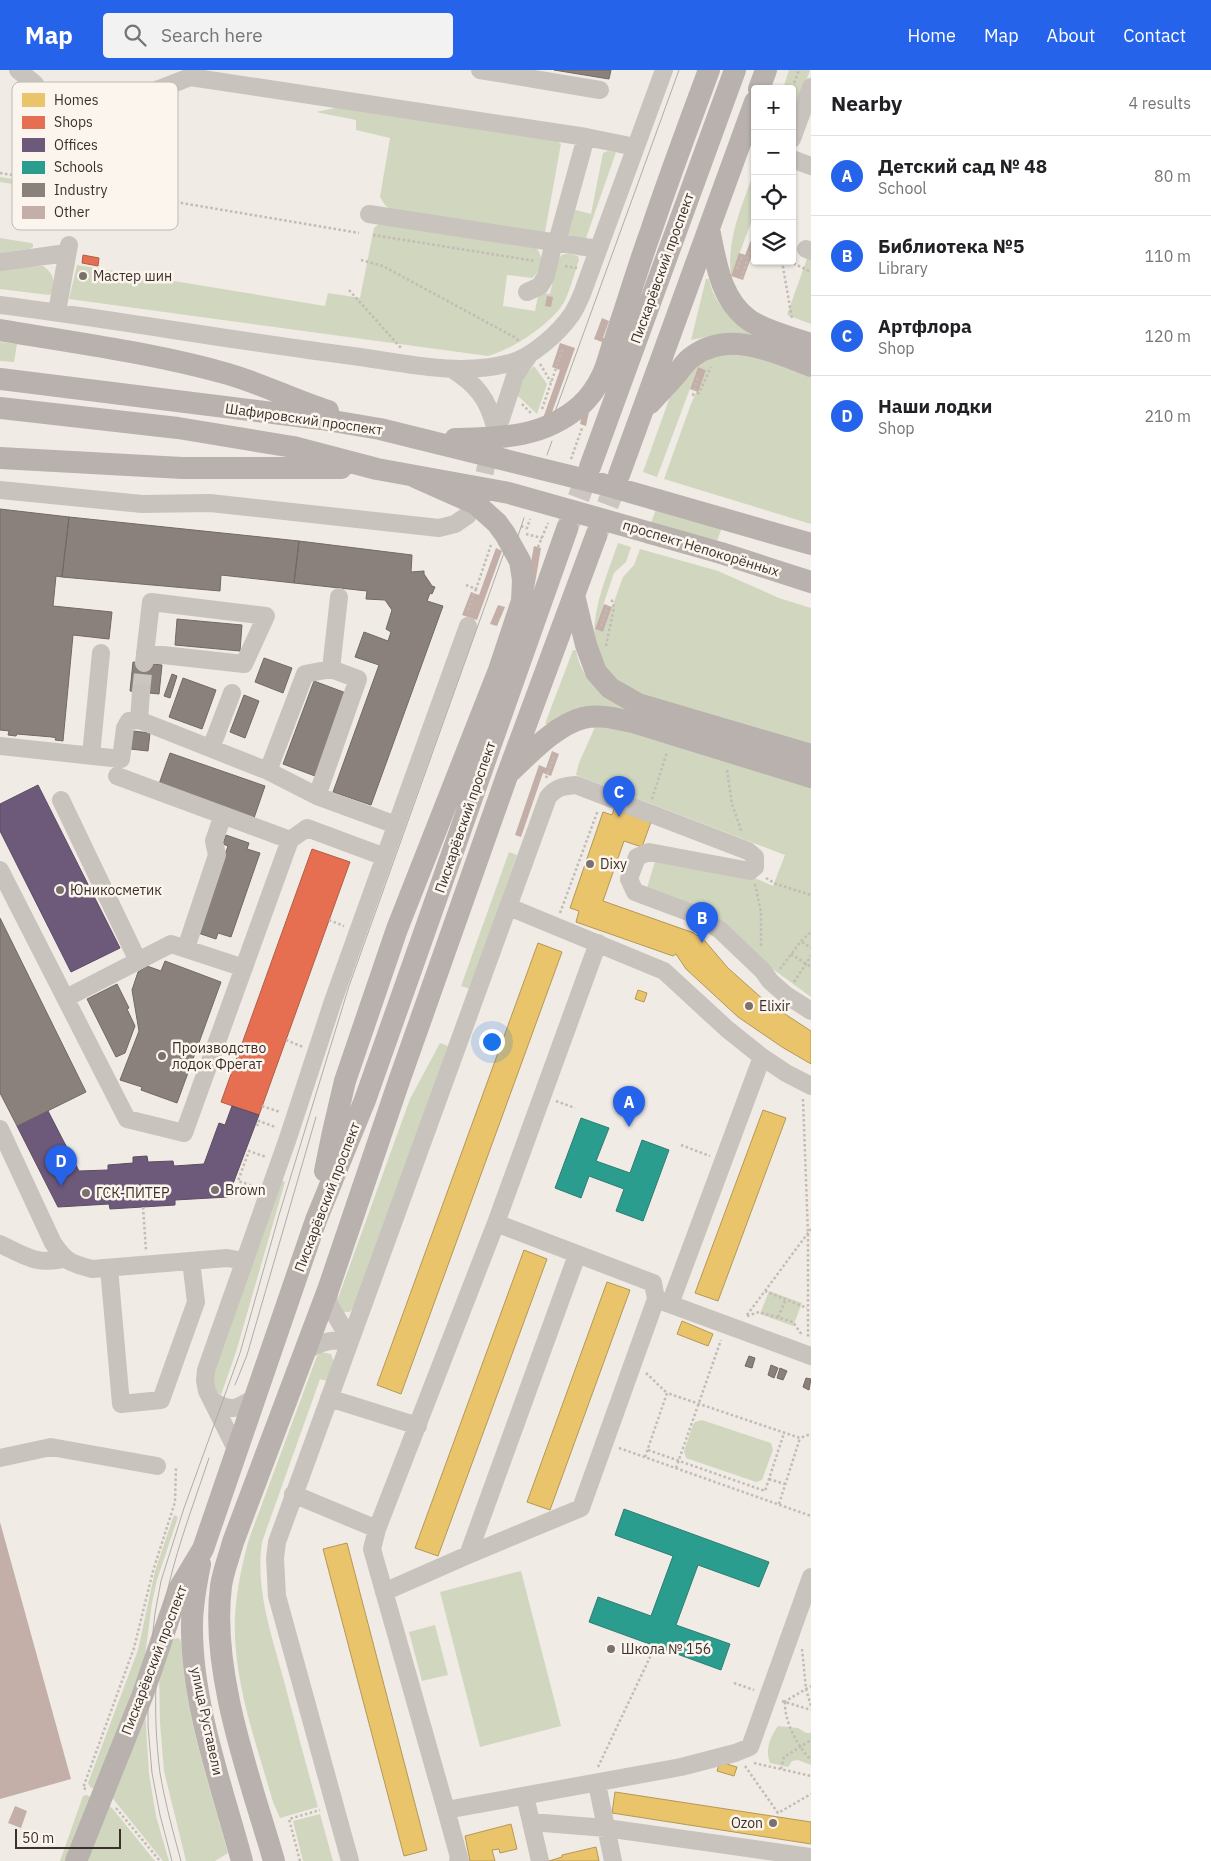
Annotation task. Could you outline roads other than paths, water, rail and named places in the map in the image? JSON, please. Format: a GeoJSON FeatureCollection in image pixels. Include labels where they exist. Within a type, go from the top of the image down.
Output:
{"type":"FeatureCollection","features":[{"type":"Feature","properties":{"kind":"main road"},"geometry":{"type":"LineString","coordinates":[[424,439],[520,436],[539,431],[571,413],[592,394],[602,376],[650,232],[709,70]]}},
{"type":"Feature","properties":{"kind":"main road","name":"Пискарёвский проспект"},"geometry":{"type":"LineString","coordinates":[[604,475],[734,70]]}},
{"type":"Feature","properties":{"kind":"main road"},"geometry":{"type":"LineString","coordinates":[[761,85],[766,70]]}},
{"type":"Feature","properties":{"kind":"main road"},"geometry":{"type":"LineString","coordinates":[[643,411],[751,113]]}},
{"type":"Feature","properties":{"kind":"main road"},"geometry":{"type":"LineString","coordinates":[[709,229],[723,285],[734,306],[750,320],[811,344]]}},
{"type":"Feature","properties":{"kind":"main road"},"geometry":{"type":"LineString","coordinates":[[10,332],[156,357],[200,367],[258,384],[323,410],[380,429]]}},
{"type":"Feature","properties":{"kind":"main road"},"geometry":{"type":"LineString","coordinates":[[811,366],[765,348],[740,344],[719,345],[706,349],[692,357],[643,411],[604,475],[811,544]]}},
{"type":"Feature","properties":{"kind":"main road","name":"Шафировский проспект"},"geometry":{"type":"LineString","coordinates":[[6,380],[321,419],[380,429],[604,475]]}},
{"type":"Feature","properties":{"kind":"main road","name":"Шафировский проспект"},"geometry":{"type":"LineString","coordinates":[[4,409],[188,429],[293,446],[377,469],[509,494],[593,526]]}},
{"type":"Feature","properties":{"kind":"main road"},"geometry":{"type":"LineString","coordinates":[[1,458],[182,468],[313,467],[377,469]]}},
{"type":"Feature","properties":{"kind":"main road"},"geometry":{"type":"LineString","coordinates":[[316,1220],[345,1081],[397,928],[499,670],[522,601],[523,580],[520,561],[497,523],[482,509],[464,498],[415,477]]}},
{"type":"Feature","properties":{"kind":"main road","name":"Пискарёвский проспект"},"geometry":{"type":"LineString","coordinates":[[221,1585],[233,1542],[328,1290],[508,773],[574,595],[593,526]]}},
{"type":"Feature","properties":{"kind":"main road","name":"проспект Непокорённых"},"geometry":{"type":"LineString","coordinates":[[593,526],[721,552],[811,582]]}},
{"type":"Feature","properties":{"kind":"main road","name":"Пискарёвский проспект"},"geometry":{"type":"LineString","coordinates":[[76,1861],[143,1694],[179,1590],[203,1549],[316,1220],[365,1100],[567,529]]}},
{"type":"Feature","properties":{"kind":"main road"},"geometry":{"type":"LineString","coordinates":[[574,595],[592,663],[596,672],[610,688],[638,704],[811,755]]}},
{"type":"Feature","properties":{"kind":"main road"},"geometry":{"type":"LineString","coordinates":[[508,773],[553,732],[582,718],[603,717],[633,722],[811,777]]}},
{"type":"Feature","properties":{"kind":"main road","name":"улица Руставели"},"geometry":{"type":"LineString","coordinates":[[203,1549],[196,1583],[192,1624],[194,1666],[200,1704],[242,1861]]}},
{"type":"Feature","properties":{"kind":"main road","name":"улица Руставели"},"geometry":{"type":"LineString","coordinates":[[221,1585],[219,1624],[222,1664],[237,1730],[274,1861]]}},
{"type":"Feature","properties":{"kind":"street"},"geometry":{"type":"LineString","coordinates":[[18,70],[33,82]]}},
{"type":"Feature","properties":{"kind":"street"},"geometry":{"type":"LineString","coordinates":[[480,70],[600,90]]}},
{"type":"Feature","properties":{"kind":"street"},"geometry":{"type":"LineString","coordinates":[[0,305],[320,352],[452,369],[478,368],[513,363],[531,353],[555,335],[572,314],[582,294],[664,70]]}},
{"type":"Feature","properties":{"kind":"street"},"geometry":{"type":"LineString","coordinates":[[177,82],[190,77],[586,137],[634,148]]}},
{"type":"Feature","properties":{"kind":"street"},"geometry":{"type":"LineString","coordinates":[[795,130],[811,87]]}},
{"type":"Feature","properties":{"kind":"street"},"geometry":{"type":"LineString","coordinates":[[527,292],[540,286],[546,276],[586,137]]}},
{"type":"Feature","properties":{"kind":"street"},"geometry":{"type":"LineString","coordinates":[[796,160],[811,166]]}},
{"type":"Feature","properties":{"kind":"street"},"geometry":{"type":"LineString","coordinates":[[369,214],[598,249]]}},
{"type":"Feature","properties":{"kind":"street"},"geometry":{"type":"LineString","coordinates":[[0,262],[68,249],[57,312]]}},
{"type":"Feature","properties":{"kind":"street"},"geometry":{"type":"LineString","coordinates":[[452,369],[464,376],[484,398],[491,411],[495,426],[501,419],[515,376],[531,353]]}},
{"type":"Feature","properties":{"kind":"street"},"geometry":{"type":"LineString","coordinates":[[0,490],[142,504],[210,503],[439,528],[455,524],[468,515]]}},
{"type":"Feature","properties":{"kind":"street"},"geometry":{"type":"LineString","coordinates":[[331,669],[339,597]]}},
{"type":"Feature","properties":{"kind":"street"},"geometry":{"type":"LineString","coordinates":[[151,602],[266,616],[244,664],[145,658],[151,602]]}},
{"type":"Feature","properties":{"kind":"street"},"geometry":{"type":"LineString","coordinates":[[237,1452],[207,1392],[206,1370],[467,621]]}},
{"type":"Feature","properties":{"kind":"street"},"geometry":{"type":"LineString","coordinates":[[91,755],[101,653]]}},
{"type":"Feature","properties":{"kind":"street"},"geometry":{"type":"LineString","coordinates":[[268,771],[305,674],[331,669],[358,679],[317,796]]}},
{"type":"Feature","properties":{"kind":"street"},"geometry":{"type":"LineString","coordinates":[[139,720],[141,692]]}},
{"type":"Feature","properties":{"kind":"street"},"geometry":{"type":"LineString","coordinates":[[211,748],[232,693]]}},
{"type":"Feature","properties":{"kind":"street"},"geometry":{"type":"LineString","coordinates":[[117,776],[125,728],[129,721],[139,720],[268,771],[317,796],[396,825]]}},
{"type":"Feature","properties":{"kind":"street"},"geometry":{"type":"LineString","coordinates":[[0,746],[91,755],[117,776],[290,840]]}},
{"type":"Feature","properties":{"kind":"street"},"geometry":{"type":"LineString","coordinates":[[350,1861],[278,1596],[275,1558],[277,1542],[548,798],[553,791],[562,786],[576,785],[748,850],[755,856],[756,867],[750,870],[649,852],[637,857],[629,879],[635,892],[694,914],[720,930],[763,971],[770,981],[786,995],[811,1011]]}},
{"type":"Feature","properties":{"kind":"street"},"geometry":{"type":"LineString","coordinates":[[61,800],[138,961]]}},
{"type":"Feature","properties":{"kind":"street"},"geometry":{"type":"LineString","coordinates":[[66,998],[173,943],[217,855],[214,841],[223,815]]}},
{"type":"Feature","properties":{"kind":"street"},"geometry":{"type":"LineString","coordinates":[[0,870],[127,1119],[184,1133],[290,840],[308,828],[385,857]]}},
{"type":"Feature","properties":{"kind":"street"},"geometry":{"type":"LineString","coordinates":[[509,906],[664,972],[727,1029],[762,1057],[807,1084]]}},
{"type":"Feature","properties":{"kind":"street"},"geometry":{"type":"LineString","coordinates":[[173,943],[244,968]]}},
{"type":"Feature","properties":{"kind":"street"},"geometry":{"type":"LineString","coordinates":[[459,1861],[372,1548],[377,1529],[496,1224],[598,943]]}},
{"type":"Feature","properties":{"kind":"street"},"geometry":{"type":"LineString","coordinates":[[384,1592],[581,1508],[634,1361],[663,1301],[723,1161],[762,1057]]}},
{"type":"Feature","properties":{"kind":"street"},"geometry":{"type":"LineString","coordinates":[[0,1129],[53,1243],[64,1259],[76,1265],[92,1269],[226,1258],[244,1261]]}},
{"type":"Feature","properties":{"kind":"street"},"geometry":{"type":"LineString","coordinates":[[496,1224],[653,1282],[663,1301],[811,1356]]}},
{"type":"Feature","properties":{"kind":"street"},"geometry":{"type":"LineString","coordinates":[[0,1244],[32,1260],[49,1262],[64,1259]]}},
{"type":"Feature","properties":{"kind":"street"},"geometry":{"type":"LineString","coordinates":[[468,1555],[577,1255]]}},
{"type":"Feature","properties":{"kind":"street"},"geometry":{"type":"LineString","coordinates":[[109,1268],[121,1404],[162,1400],[196,1302],[192,1261]]}},
{"type":"Feature","properties":{"kind":"street"},"geometry":{"type":"LineString","coordinates":[[328,1290],[329,1304],[350,1340]]}},
{"type":"Feature","properties":{"kind":"street"},"geometry":{"type":"LineString","coordinates":[[306,1351],[316,1344],[331,1340],[350,1340]]}},
{"type":"Feature","properties":{"kind":"street"},"geometry":{"type":"LineString","coordinates":[[213,1401],[226,1408],[234,1408],[257,1396]]}},
{"type":"Feature","properties":{"kind":"street"},"geometry":{"type":"LineString","coordinates":[[329,1398],[418,1426]]}},
{"type":"Feature","properties":{"kind":"street"},"geometry":{"type":"LineString","coordinates":[[0,1458],[50,1447],[157,1466]]}},
{"type":"Feature","properties":{"kind":"street"},"geometry":{"type":"LineString","coordinates":[[293,1494],[377,1529]]}},
{"type":"Feature","properties":{"kind":"street"},"geometry":{"type":"LineString","coordinates":[[446,1810],[738,1757],[750,1747],[769,1695],[805,1615],[811,1577]]}},
{"type":"Feature","properties":{"kind":"street"},"geometry":{"type":"LineString","coordinates":[[597,1784],[613,1861]]}},
{"type":"Feature","properties":{"kind":"street"},"geometry":{"type":"LineString","coordinates":[[525,1796],[540,1861]]}},
{"type":"Feature","properties":{"kind":"street"},"geometry":{"type":"LineString","coordinates":[[531,1822],[606,1828],[811,1857]]}},
{"type":"Feature","properties":{"kind":"tunnel"},"geometry":{"type":"LineString","coordinates":[[477,499],[491,445]]}},
{"type":"Feature","properties":{"kind":"tunnel"},"geometry":{"type":"LineString","coordinates":[[567,529],[590,467]]}},
{"type":"Feature","properties":{"kind":"tunnel"},"geometry":{"type":"LineString","coordinates":[[596,536],[619,475]]}},
{"type":"Feature","properties":{"kind":"tunnel"},"geometry":{"type":"LineString","coordinates":[[141,692],[144,663]]}},
{"type":"Feature","properties":{"kind":"tram line"},"geometry":{"type":"LineString","coordinates":[[555,412],[679,70]]}},
{"type":"Feature","properties":{"kind":"tram line"},"geometry":{"type":"LineString","coordinates":[[547,455],[552,441]]}},
{"type":"Feature","properties":{"kind":"tram line"},"geometry":{"type":"LineString","coordinates":[[518,536],[524,518]]}},
{"type":"Feature","properties":{"kind":"tram line"},"geometry":{"type":"LineString","coordinates":[[172,1861],[160,1815],[152,1773],[148,1726],[148,1679],[155,1613],[161,1581],[184,1508],[240,1353],[279,1215],[349,986],[505,550]]}},
{"type":"Feature","properties":{"kind":"tram line"},"geometry":{"type":"LineString","coordinates":[[235,1385],[247,1355],[316,1117]]}},
{"type":"Feature","properties":{"kind":"tram line"},"geometry":{"type":"LineString","coordinates":[[181,1861],[160,1773],[156,1726],[156,1678],[164,1607],[169,1584],[209,1458]]}},
{"type":"Feature","properties":{"kind":"place","name":"Мастер шин"},"geometry":{"type":"Point","coordinates":[83,276]}},
{"type":"Feature","properties":{"kind":"place","name":"Артфлора"},"geometry":{"type":"Point","coordinates":[619,817]}},
{"type":"Feature","properties":{"kind":"place","name":"Dixy"},"geometry":{"type":"Point","coordinates":[590,864]}},
{"type":"Feature","properties":{"kind":"place","name":"Юникосметик"},"geometry":{"type":"Point","coordinates":[60,890]}},
{"type":"Feature","properties":{"kind":"place","name":"Библиотека №5"},"geometry":{"type":"Point","coordinates":[702,943]}},
{"type":"Feature","properties":{"kind":"place","name":"Elixir"},"geometry":{"type":"Point","coordinates":[749,1006]}},
{"type":"Feature","properties":{"kind":"place","name":"Производство лодок Фрегат"},"geometry":{"type":"Point","coordinates":[162,1056]}},
{"type":"Feature","properties":{"kind":"place","name":"Детский сад № 48"},"geometry":{"type":"Point","coordinates":[629,1127]}},
{"type":"Feature","properties":{"kind":"place","name":"Наши лодки"},"geometry":{"type":"Point","coordinates":[61,1186]}},
{"type":"Feature","properties":{"kind":"place","name":"Brown"},"geometry":{"type":"Point","coordinates":[215,1190]}},
{"type":"Feature","properties":{"kind":"place","name":"ГСК-ПИТЕР"},"geometry":{"type":"Point","coordinates":[86,1193]}},
{"type":"Feature","properties":{"kind":"place","name":"Школа № 156"},"geometry":{"type":"Point","coordinates":[611,1649]}},
{"type":"Feature","properties":{"kind":"place","name":"Ozon"},"geometry":{"type":"Point","coordinates":[773,1823]}}]}
